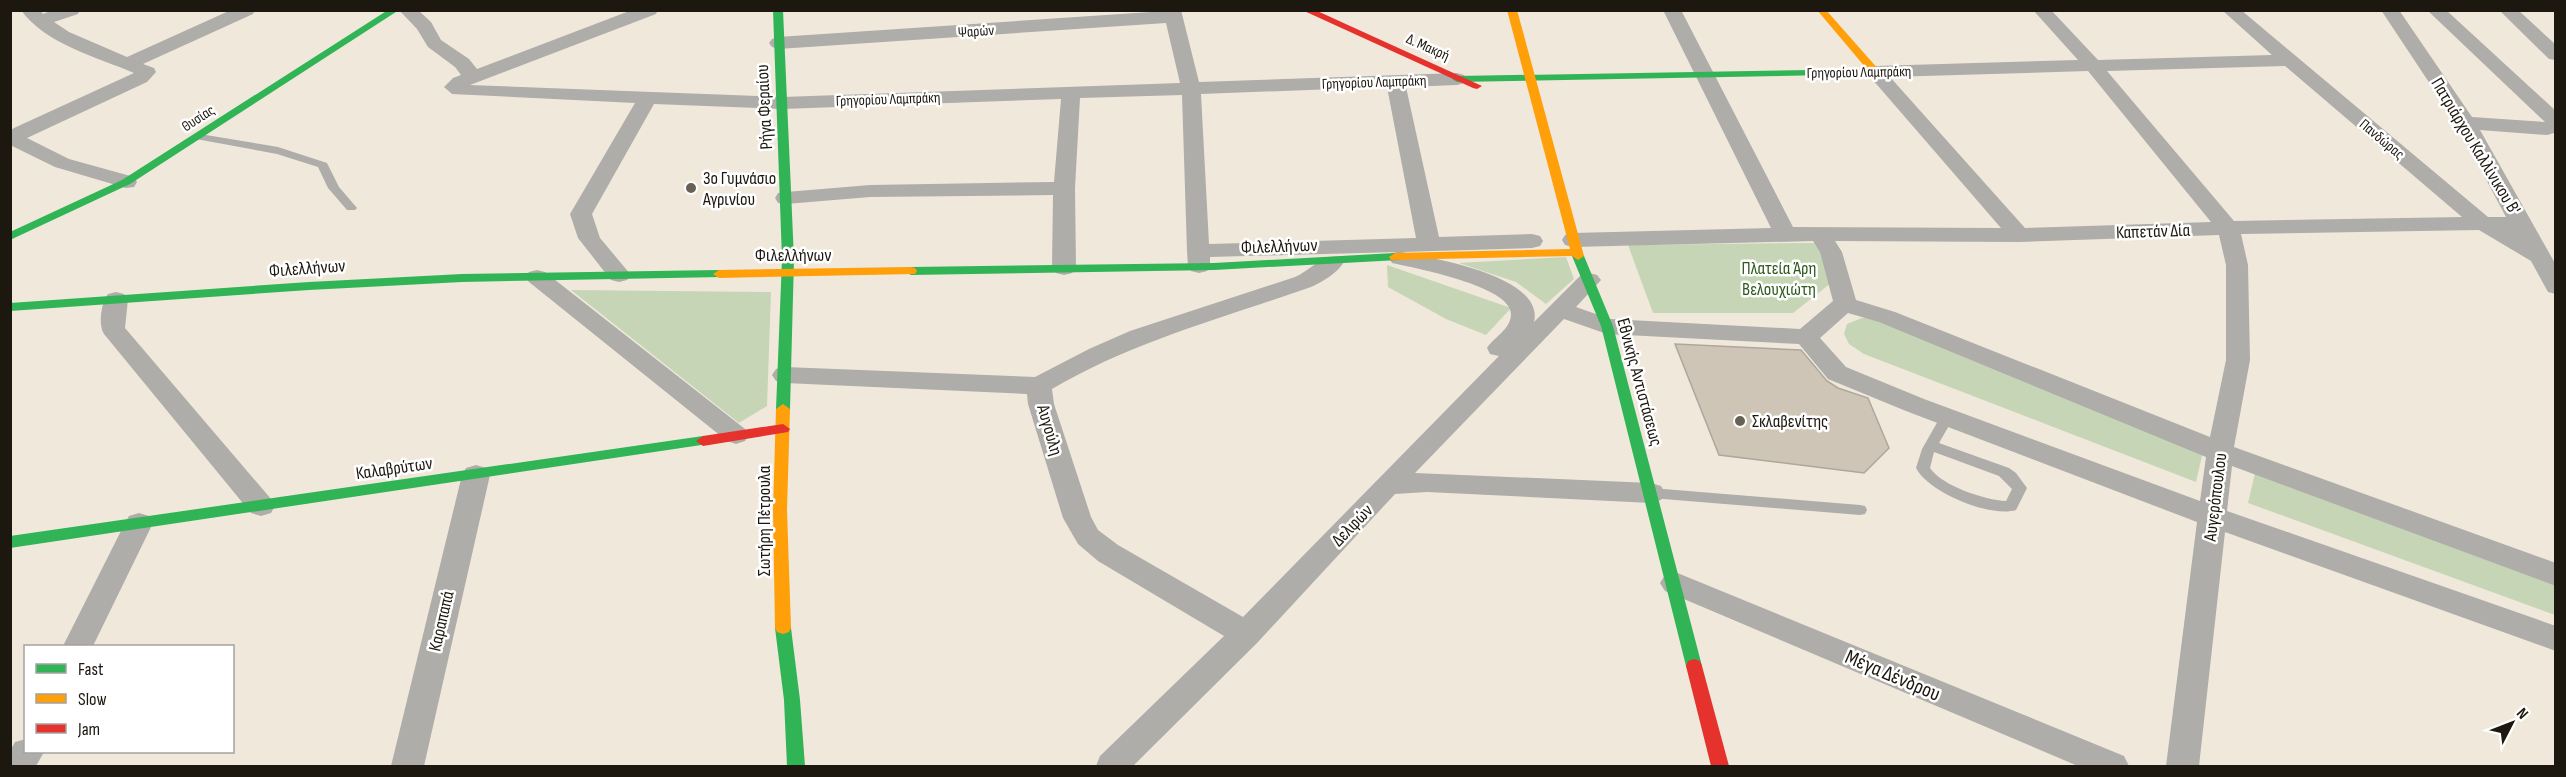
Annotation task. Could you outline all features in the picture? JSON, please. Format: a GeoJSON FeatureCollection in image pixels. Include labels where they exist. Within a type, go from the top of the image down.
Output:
{"type":"FeatureCollection","features":[{"type":"Feature","properties":{"kind":"street"},"geometry":{"type":"LineString","coordinates":[[34,16],[72,10]]}},
{"type":"Feature","properties":{"kind":"street"},"geometry":{"type":"LineString","coordinates":[[127,64],[247,10]]}},
{"type":"Feature","properties":{"kind":"street","name":"Θυσίας"},"geometry":{"type":"LineString","coordinates":[[10,237],[126,182],[200,137],[395,10]]}},
{"type":"Feature","properties":{"kind":"street"},"geometry":{"type":"LineString","coordinates":[[407,10],[425,26],[434,43],[462,63],[466,84],[650,10]]}},
{"type":"Feature","properties":{"kind":"street","name":"Ρήγα Φεραίου"},"geometry":{"type":"LineString","coordinates":[[778,10],[788,274]]}},
{"type":"Feature","properties":{"kind":"street","name":"Δ. Μακρή"},"geometry":{"type":"LineString","coordinates":[[1306,10],[1457,79],[1497,94]]}},
{"type":"Feature","properties":{"kind":"street","name":"Εθνικής Αντιστάσεως"},"geometry":{"type":"LineString","coordinates":[[1512,10],[1575,246],[1607,326],[1675,583],[1720,766]]}},
{"type":"Feature","properties":{"kind":"street"},"geometry":{"type":"LineString","coordinates":[[1671,10],[1729,119],[1785,234]]}},
{"type":"Feature","properties":{"kind":"street"},"geometry":{"type":"LineString","coordinates":[[1821,10],[2019,235]]}},
{"type":"Feature","properties":{"kind":"street"},"geometry":{"type":"LineString","coordinates":[[2041,10],[2094,66],[2228,228]]}},
{"type":"Feature","properties":{"kind":"street","name":"Πανδώρας"},"geometry":{"type":"LineString","coordinates":[[2230,10],[2482,223],[2548,259]]}},
{"type":"Feature","properties":{"kind":"street","name":"Πατριάρχου Καλλίνικου B'"},"geometry":{"type":"LineString","coordinates":[[2390,10],[2466,123],[2522,223],[2548,259],[2556,287]]}},
{"type":"Feature","properties":{"kind":"street"},"geometry":{"type":"LineString","coordinates":[[2435,10],[2555,121],[2555,125],[2547,129],[2466,123]]}},
{"type":"Feature","properties":{"kind":"street"},"geometry":{"type":"LineString","coordinates":[[2507,10],[2556,55]]}},
{"type":"Feature","properties":{"kind":"street"},"geometry":{"type":"LineString","coordinates":[[1173,14],[1191,88],[1198,259],[1532,241]]}},
{"type":"Feature","properties":{"kind":"street","name":"Ψαρών"},"geometry":{"type":"LineString","coordinates":[[778,43],[1173,14]]}},
{"type":"Feature","properties":{"kind":"street"},"geometry":{"type":"LineString","coordinates":[[34,16],[63,36],[147,72],[140,78],[21,132],[14,137],[16,141],[62,163],[126,182]]}},
{"type":"Feature","properties":{"kind":"street","name":"Γρηγορίου Λαμπράκη"},"geometry":{"type":"LineString","coordinates":[[466,84],[648,97],[782,103],[1457,79],[1875,72],[2288,60]]}},
{"type":"Feature","properties":{"kind":"street"},"geometry":{"type":"LineString","coordinates":[[1395,81],[1429,245]]}},
{"type":"Feature","properties":{"kind":"street"},"geometry":{"type":"LineString","coordinates":[[1064,268],[1064,188],[1071,94]]}},
{"type":"Feature","properties":{"kind":"street"},"geometry":{"type":"LineString","coordinates":[[619,275],[587,234],[581,223],[581,214],[648,97]]}},
{"type":"Feature","properties":{"kind":"street"},"geometry":{"type":"LineString","coordinates":[[1518,101],[1538,108]]}},
{"type":"Feature","properties":{"kind":"street"},"geometry":{"type":"LineString","coordinates":[[786,198],[870,191],[1064,188]]}},
{"type":"Feature","properties":{"kind":"street","name":"Καπετάν Δία"},"geometry":{"type":"LineString","coordinates":[[1575,246],[1785,234],[1820,236],[2019,235],[2228,228],[2522,223]]}},
{"type":"Feature","properties":{"kind":"street","name":"Αυγερόπουλου"},"geometry":{"type":"LineString","coordinates":[[2182,766],[2220,452],[2238,360],[2236,265],[2228,228]]}},
{"type":"Feature","properties":{"kind":"street"},"geometry":{"type":"LineString","coordinates":[[1820,236],[1831,252],[1846,305]]}},
{"type":"Feature","properties":{"kind":"street","name":"Φιλελλήνων"},"geometry":{"type":"LineString","coordinates":[[10,306],[409,280],[1064,268],[1198,259],[1333,262],[1395,256],[1575,246]]}},
{"type":"Feature","properties":{"kind":"street"},"geometry":{"type":"LineString","coordinates":[[1395,256],[1450,270],[1498,286],[1517,298],[1523,310],[1523,319],[1515,332],[1442,404],[1440,411],[1444,426]]}},
{"type":"Feature","properties":{"kind":"street"},"geometry":{"type":"LineString","coordinates":[[1039,386],[1074,365],[1108,350],[1199,315],[1303,282],[1316,276],[1333,262]]}},
{"type":"Feature","properties":{"kind":"street","name":"Σωτήρη Πέτρουλα"},"geometry":{"type":"LineString","coordinates":[[788,274],[780,510],[784,648],[794,718],[796,766]]}},
{"type":"Feature","properties":{"kind":"street"},"geometry":{"type":"LineString","coordinates":[[537,277],[736,435]]}},
{"type":"Feature","properties":{"kind":"street","name":"Δελφών"},"geometry":{"type":"LineString","coordinates":[[1112,766],[1246,634],[1444,426],[1589,280]]}},
{"type":"Feature","properties":{"kind":"street"},"geometry":{"type":"LineString","coordinates":[[116,299],[113,329],[261,506]]}},
{"type":"Feature","properties":{"kind":"street"},"geometry":{"type":"LineString","coordinates":[[1846,305],[1887,317],[2220,452],[2556,575]]}},
{"type":"Feature","properties":{"kind":"street"},"geometry":{"type":"LineString","coordinates":[[1560,309],[1607,326],[1806,337],[1846,305]]}},
{"type":"Feature","properties":{"kind":"street"},"geometry":{"type":"LineString","coordinates":[[1806,337],[1837,373],[2213,517],[2556,639]]}},
{"type":"Feature","properties":{"kind":"street","name":"Αυγούλη"},"geometry":{"type":"LineString","coordinates":[[785,375],[1039,386],[1041,404],[1068,492],[1077,518],[1088,537],[1108,553],[1246,634]]}},
{"type":"Feature","properties":{"kind":"street","name":"Καλαβρύτων"},"geometry":{"type":"LineString","coordinates":[[10,542],[783,429]]}},
{"type":"Feature","properties":{"kind":"street","name":"Καραπαπά"},"geometry":{"type":"LineString","coordinates":[[407,766],[476,475]]}},
{"type":"Feature","properties":{"kind":"street"},"geometry":{"type":"LineString","coordinates":[[1390,485],[1427,482],[1651,493]]}},
{"type":"Feature","properties":{"kind":"street"},"geometry":{"type":"LineString","coordinates":[[78,645],[139,523]]}},
{"type":"Feature","properties":{"kind":"street","name":"Μέγα Δένδρου"},"geometry":{"type":"LineString","coordinates":[[1675,583],[2112,766]]}},
{"type":"Feature","properties":{"kind":"lane"},"geometry":{"type":"LineString","coordinates":[[200,137],[272,149],[323,165],[334,188],[351,208]]}},
{"type":"Feature","properties":{"kind":"lane"},"geometry":{"type":"LineString","coordinates":[[1931,446],[2011,477],[2020,488],[2011,506],[1992,505],[1940,486],[1930,479],[1923,467],[1931,446],[1947,417]]}},
{"type":"Feature","properties":{"kind":"lane"},"geometry":{"type":"LineString","coordinates":[[1651,493],[1860,510]]}},
{"type":"Feature","properties":{"kind":"green space","name":"Πλατεία Άρη Βελουχιώτη"},"geometry":{"type":"Polygon","coordinates":[[[1818,244],[1831,283],[1793,313],[1653,313],[1628,245],[1818,244]]]}},
{"type":"Feature","properties":{"kind":"green space"},"geometry":{"type":"Polygon","coordinates":[[[1566,257],[1574,279],[1546,304],[1516,282],[1459,263],[1566,257]]]}},
{"type":"Feature","properties":{"kind":"green space"},"geometry":{"type":"Polygon","coordinates":[[[1387,265],[1511,308],[1486,335],[1446,319],[1388,287],[1387,265]]]}},
{"type":"Feature","properties":{"kind":"green space"},"geometry":{"type":"Polygon","coordinates":[[[571,290],[771,292],[767,406],[739,423],[571,290]]]}},
{"type":"Feature","properties":{"kind":"green space"},"geometry":{"type":"Polygon","coordinates":[[[1862,318],[1870,318],[2203,451],[2196,482],[1864,354],[1849,344],[1844,334],[1847,324],[1862,318]]]}},
{"type":"Feature","properties":{"kind":"green space"},"geometry":{"type":"Polygon","coordinates":[[[2255,473],[2555,580],[2555,615],[2248,503],[2255,473]]]}},
{"type":"Feature","properties":{"kind":"building"},"geometry":{"type":"Polygon","coordinates":[[[1675,344],[1801,350],[1827,381],[1838,388],[1868,398],[1889,448],[1864,473],[1719,455],[1675,344]]]}},
{"type":"Feature","properties":{"kind":"traffic: fast"},"geometry":{"type":"LineString","coordinates":[[10,237],[126,182],[395,10]]}},
{"type":"Feature","properties":{"kind":"traffic: fast"},"geometry":{"type":"LineString","coordinates":[[778,10],[788,259],[783,409]]}},
{"type":"Feature","properties":{"kind":"traffic: fast"},"geometry":{"type":"LineString","coordinates":[[1457,79],[1875,72]]}},
{"type":"Feature","properties":{"kind":"traffic: fast"},"geometry":{"type":"LineString","coordinates":[[1578,256],[1607,326],[1694,666]]}},
{"type":"Feature","properties":{"kind":"traffic: fast"},"geometry":{"type":"LineString","coordinates":[[911,271],[1153,268],[1395,257]]}},
{"type":"Feature","properties":{"kind":"traffic: fast"},"geometry":{"type":"LineString","coordinates":[[10,307],[309,286],[462,278],[719,274]]}},
{"type":"Feature","properties":{"kind":"traffic: fast"},"geometry":{"type":"LineString","coordinates":[[10,542],[703,441]]}},
{"type":"Feature","properties":{"kind":"traffic: fast"},"geometry":{"type":"LineString","coordinates":[[783,628],[792,700],[796,766]]}},
{"type":"Feature","properties":{"kind":"traffic: slow"},"geometry":{"type":"LineString","coordinates":[[1512,10],[1578,256]]}},
{"type":"Feature","properties":{"kind":"traffic: slow"},"geometry":{"type":"LineString","coordinates":[[1821,10],[1875,72]]}},
{"type":"Feature","properties":{"kind":"traffic: slow"},"geometry":{"type":"LineString","coordinates":[[1395,257],[1577,252]]}},
{"type":"Feature","properties":{"kind":"traffic: slow"},"geometry":{"type":"LineString","coordinates":[[719,274],[911,271]]}},
{"type":"Feature","properties":{"kind":"traffic: slow"},"geometry":{"type":"LineString","coordinates":[[783,409],[780,510],[783,628]]}},
{"type":"Feature","properties":{"kind":"traffic: jam"},"geometry":{"type":"LineString","coordinates":[[1306,10],[1477,86]]}},
{"type":"Feature","properties":{"kind":"traffic: jam"},"geometry":{"type":"LineString","coordinates":[[703,441],[783,429]]}},
{"type":"Feature","properties":{"kind":"traffic: jam"},"geometry":{"type":"LineString","coordinates":[[1694,666],[1720,766]]}},
{"type":"Feature","properties":{"kind":"place","name":"3ο Γυμνάσιο Αγρινίου"},"geometry":{"type":"Point","coordinates":[691,188]}},
{"type":"Feature","properties":{"kind":"place","name":"Σκλαβενίτης"},"geometry":{"type":"Point","coordinates":[1740,421]}}]}
